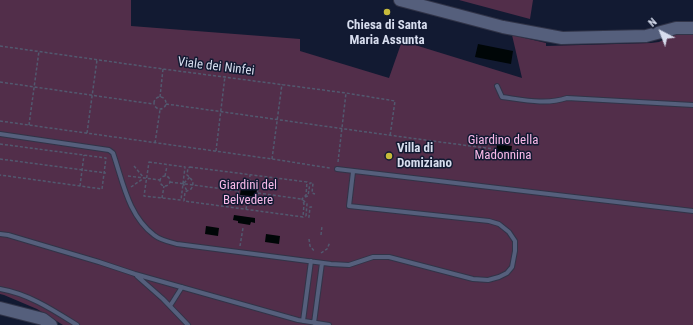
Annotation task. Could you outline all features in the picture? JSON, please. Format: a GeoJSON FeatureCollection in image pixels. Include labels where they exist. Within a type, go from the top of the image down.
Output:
{"type":"FeatureCollection","features":[{"type":"Feature","properties":{"kind":"street"},"geometry":{"type":"LineString","coordinates":[[400,0],[503,28],[562,38],[646,36],[676,28],[693,28]]}},
{"type":"Feature","properties":{"kind":"street"},"geometry":{"type":"LineString","coordinates":[[0,308],[43,320],[51,325]]}},
{"type":"Feature","properties":{"kind":"lane"},"geometry":{"type":"LineString","coordinates":[[497,86],[502,97],[523,100],[558,101],[568,98],[693,105]]}},
{"type":"Feature","properties":{"kind":"lane"},"geometry":{"type":"LineString","coordinates":[[0,134],[109,150],[113,153],[127,196],[138,220],[155,236],[177,244],[311,262],[349,265],[373,257],[389,257],[473,279],[488,280],[499,277],[507,273],[512,267],[515,252],[515,241],[509,232],[499,224],[490,221],[349,206],[353,172]]}},
{"type":"Feature","properties":{"kind":"lane"},"geometry":{"type":"LineString","coordinates":[[337,169],[693,211]]}},
{"type":"Feature","properties":{"kind":"lane"},"geometry":{"type":"LineString","coordinates":[[0,234],[8,235],[84,257],[135,274],[303,321],[329,325]]}},
{"type":"Feature","properties":{"kind":"lane"},"geometry":{"type":"LineString","coordinates":[[303,321],[311,262]]}},
{"type":"Feature","properties":{"kind":"lane"},"geometry":{"type":"LineString","coordinates":[[314,323],[322,263]]}},
{"type":"Feature","properties":{"kind":"lane"},"geometry":{"type":"LineString","coordinates":[[135,274],[170,306],[188,325]]}},
{"type":"Feature","properties":{"kind":"lane"},"geometry":{"type":"LineString","coordinates":[[170,306],[182,287]]}},
{"type":"Feature","properties":{"kind":"lane"},"geometry":{"type":"LineString","coordinates":[[0,289],[28,297],[58,312],[77,325]]}},
{"type":"Feature","properties":{"kind":"path","name":"Viale dei Ninfei"},"geometry":{"type":"LineString","coordinates":[[0,46],[163,69],[225,76],[395,101],[390,136]]}},
{"type":"Feature","properties":{"kind":"path"},"geometry":{"type":"LineString","coordinates":[[29,125],[39,51]]}},
{"type":"Feature","properties":{"kind":"path"},"geometry":{"type":"LineString","coordinates":[[88,134],[97,60]]}},
{"type":"Feature","properties":{"kind":"path"},"geometry":{"type":"LineString","coordinates":[[160,97],[163,69]]}},
{"type":"Feature","properties":{"kind":"path"},"geometry":{"type":"LineString","coordinates":[[216,152],[225,76]]}},
{"type":"Feature","properties":{"kind":"path"},"geometry":{"type":"LineString","coordinates":[[0,82],[93,94],[153,104],[160,110]]}},
{"type":"Feature","properties":{"kind":"path"},"geometry":{"type":"LineString","coordinates":[[272,159],[282,84]]}},
{"type":"Feature","properties":{"kind":"path"},"geometry":{"type":"LineString","coordinates":[[0,121],[337,169],[346,93]]}},
{"type":"Feature","properties":{"kind":"path"},"geometry":{"type":"LineString","coordinates":[[153,104],[155,99],[160,97]]}},
{"type":"Feature","properties":{"kind":"path"},"geometry":{"type":"LineString","coordinates":[[160,97],[165,100],[166,104]]}},
{"type":"Feature","properties":{"kind":"path"},"geometry":{"type":"LineString","coordinates":[[166,104],[390,136],[494,149]]}},
{"type":"Feature","properties":{"kind":"path"},"geometry":{"type":"LineString","coordinates":[[155,144],[160,110],[164,108],[166,104]]}},
{"type":"Feature","properties":{"kind":"path"},"geometry":{"type":"LineString","coordinates":[[0,144],[106,158],[102,189],[0,175]]}},
{"type":"Feature","properties":{"kind":"path"},"geometry":{"type":"LineString","coordinates":[[80,186],[84,155]]}},
{"type":"Feature","properties":{"kind":"path"},"geometry":{"type":"LineString","coordinates":[[0,159],[105,173]]}},
{"type":"Feature","properties":{"kind":"path"},"geometry":{"type":"LineString","coordinates":[[149,162],[167,165],[185,167],[181,200],[144,196],[145,178],[149,162]]}},
{"type":"Feature","properties":{"kind":"path"},"geometry":{"type":"LineString","coordinates":[[160,180],[162,176],[165,176],[167,165]]}},
{"type":"Feature","properties":{"kind":"path"},"geometry":{"type":"LineString","coordinates":[[134,166],[145,178]]}},
{"type":"Feature","properties":{"kind":"path"},"geometry":{"type":"LineString","coordinates":[[194,185],[193,180],[187,175],[188,168],[190,167],[307,182],[306,195],[302,199]]}},
{"type":"Feature","properties":{"kind":"path"},"geometry":{"type":"LineString","coordinates":[[249,187],[250,175]]}},
{"type":"Feature","properties":{"kind":"path"},"geometry":{"type":"LineString","coordinates":[[128,176],[160,180]]}},
{"type":"Feature","properties":{"kind":"path"},"geometry":{"type":"LineString","coordinates":[[165,176],[169,178],[170,182]]}},
{"type":"Feature","properties":{"kind":"path"},"geometry":{"type":"LineString","coordinates":[[183,183],[190,177]]}},
{"type":"Feature","properties":{"kind":"path"},"geometry":{"type":"LineString","coordinates":[[131,187],[145,178]]}},
{"type":"Feature","properties":{"kind":"path"},"geometry":{"type":"LineString","coordinates":[[160,180],[160,183],[164,186]]}},
{"type":"Feature","properties":{"kind":"path"},"geometry":{"type":"LineString","coordinates":[[164,186],[168,185],[170,182],[239,190]]}},
{"type":"Feature","properties":{"kind":"path"},"geometry":{"type":"LineString","coordinates":[[183,183],[187,191]]}},
{"type":"Feature","properties":{"kind":"path"},"geometry":{"type":"LineString","coordinates":[[258,193],[302,199],[308,196],[310,183],[313,183],[312,193],[315,194]]}},
{"type":"Feature","properties":{"kind":"path"},"geometry":{"type":"LineString","coordinates":[[194,185],[191,189],[185,192],[184,201],[303,217],[304,204],[302,199]]}},
{"type":"Feature","properties":{"kind":"path"},"geometry":{"type":"LineString","coordinates":[[239,185],[249,187],[258,188],[257,198],[238,196],[239,185]]}},
{"type":"Feature","properties":{"kind":"path"},"geometry":{"type":"LineString","coordinates":[[162,198],[164,186]]}},
{"type":"Feature","properties":{"kind":"path"},"geometry":{"type":"LineString","coordinates":[[246,209],[248,197]]}},
{"type":"Feature","properties":{"kind":"path"},"geometry":{"type":"LineString","coordinates":[[302,199],[307,204],[306,216],[309,217],[310,207],[313,207]]}},
{"type":"Feature","properties":{"kind":"path"},"geometry":{"type":"LineString","coordinates":[[320,235],[322,226]]}},
{"type":"Feature","properties":{"kind":"path"},"geometry":{"type":"LineString","coordinates":[[240,252],[243,228]]}},
{"type":"Feature","properties":{"kind":"path"},"geometry":{"type":"LineString","coordinates":[[310,239],[310,246],[315,252]]}},
{"type":"Feature","properties":{"kind":"path"},"geometry":{"type":"LineString","coordinates":[[321,253],[327,249],[330,242]]}},
{"type":"Feature","properties":{"kind":"green space"},"geometry":{"type":"Polygon","coordinates":[[[0,0],[131,0],[131,26],[300,39],[300,51],[389,78],[402,41],[522,78],[512,35],[546,43],[546,46],[651,43],[659,42],[678,33],[693,35],[693,325],[63,325],[37,309],[0,294],[0,0]]]}},
{"type":"Feature","properties":{"kind":"green space"},"geometry":{"type":"Polygon","coordinates":[[[459,0],[533,0],[530,19],[459,0]]]}},
{"type":"Feature","properties":{"kind":"shaded area"},"geometry":{"type":"Polygon","coordinates":[[[478,44],[513,51],[511,64],[475,57],[478,44]]]}},
{"type":"Feature","properties":{"kind":"shaded area"},"geometry":{"type":"Polygon","coordinates":[[[497,144],[512,146],[511,155],[496,153],[497,144]]]}},
{"type":"Feature","properties":{"kind":"shaded area"},"geometry":{"type":"Polygon","coordinates":[[[241,187],[257,189],[256,197],[240,195],[241,187]]]}},
{"type":"Feature","properties":{"kind":"shaded area"},"geometry":{"type":"Polygon","coordinates":[[[234,215],[255,218],[255,223],[251,222],[250,225],[238,223],[238,221],[233,220],[234,215]]]}},
{"type":"Feature","properties":{"kind":"shaded area"},"geometry":{"type":"Polygon","coordinates":[[[206,226],[219,228],[218,236],[205,234],[206,226]]]}},
{"type":"Feature","properties":{"kind":"shaded area"},"geometry":{"type":"Polygon","coordinates":[[[266,234],[280,236],[279,244],[265,242],[266,234]]]}},
{"type":"Feature","properties":{"kind":"place","name":"Chiesa di Santa Maria Assunta"},"geometry":{"type":"Point","coordinates":[387,12]}},
{"type":"Feature","properties":{"kind":"place","name":"Villa di Domiziano"},"geometry":{"type":"Point","coordinates":[389,156]}},
{"type":"Feature","properties":{"kind":"park label","name":"Giardino della Madonnina"},"geometry":{"type":"Point","coordinates":[503,148]}},
{"type":"Feature","properties":{"kind":"park label","name":"Giardini del Belvedere"},"geometry":{"type":"Point","coordinates":[248,194]}}]}
